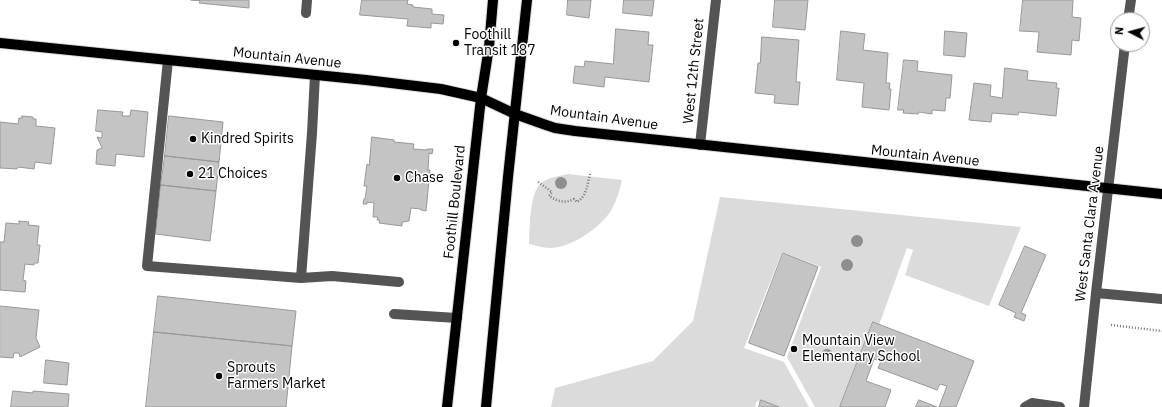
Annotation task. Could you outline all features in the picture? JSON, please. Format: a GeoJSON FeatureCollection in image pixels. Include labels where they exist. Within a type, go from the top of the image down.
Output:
{"type":"FeatureCollection","features":[{"type":"Feature","properties":{"kind":"main road","name":"Foothill Boulevard"},"geometry":{"type":"LineString","coordinates":[[447,407],[493,0]]}},
{"type":"Feature","properties":{"kind":"main road"},"geometry":{"type":"LineString","coordinates":[[486,407],[527,0]]}},
{"type":"Feature","properties":{"kind":"main road","name":"Mountain Avenue"},"geometry":{"type":"LineString","coordinates":[[0,43],[404,84],[452,91],[481,98],[515,114],[555,128],[700,145],[1162,194]]}},
{"type":"Feature","properties":{"kind":"street"},"geometry":{"type":"LineString","coordinates":[[306,13],[307,0]]}},
{"type":"Feature","properties":{"kind":"street","name":"West 12th Street"},"geometry":{"type":"LineString","coordinates":[[700,145],[716,0]]}},
{"type":"Feature","properties":{"kind":"street"},"geometry":{"type":"LineString","coordinates":[[1129,12],[1131,0]]}},
{"type":"Feature","properties":{"kind":"street","name":"West Santa Clara Avenue"},"geometry":{"type":"LineString","coordinates":[[1084,407],[1124,52]]}},
{"type":"Feature","properties":{"kind":"street"},"geometry":{"type":"LineString","coordinates":[[168,60],[147,266],[301,278],[332,276],[399,282]]}},
{"type":"Feature","properties":{"kind":"street"},"geometry":{"type":"LineString","coordinates":[[301,278],[315,75]]}},
{"type":"Feature","properties":{"kind":"street"},"geometry":{"type":"LineString","coordinates":[[1096,293],[1162,299]]}},
{"type":"Feature","properties":{"kind":"street"},"geometry":{"type":"LineString","coordinates":[[394,314],[456,318]]}},
{"type":"Feature","properties":{"kind":"street"},"geometry":{"type":"LineString","coordinates":[[1025,407],[1032,403],[1060,407]]}},
{"type":"Feature","properties":{"kind":"path"},"geometry":{"type":"LineString","coordinates":[[538,182],[552,192],[549,196],[555,200],[564,202],[574,199],[576,202],[582,199],[590,174]]}},
{"type":"Feature","properties":{"kind":"path"},"geometry":{"type":"LineString","coordinates":[[1111,324],[1162,331]]}},
{"type":"Feature","properties":{"kind":"shaded area"},"geometry":{"type":"Polygon","coordinates":[[[568,174],[622,180],[612,209],[594,229],[567,244],[550,248],[529,244],[532,203],[537,188],[547,179],[568,174]]]}},
{"type":"Feature","properties":{"kind":"shaded area"},"geometry":{"type":"Polygon","coordinates":[[[720,197],[1021,227],[989,306],[905,275],[913,250],[907,248],[879,325],[872,322],[840,407],[815,407],[787,357],[821,267],[782,252],[744,348],[784,362],[809,407],[772,407],[757,401],[755,407],[551,407],[555,388],[653,361],[693,321],[720,197]]]}},
{"type":"Feature","properties":{"kind":"building"},"geometry":{"type":"Polygon","coordinates":[[[191,0],[249,0],[249,8],[199,3],[200,1],[191,0]]]}},
{"type":"Feature","properties":{"kind":"building"},"geometry":{"type":"Polygon","coordinates":[[[362,0],[408,0],[407,4],[413,5],[413,7],[432,9],[432,14],[444,15],[443,24],[431,23],[431,28],[407,26],[408,19],[360,15],[362,0]]]}},
{"type":"Feature","properties":{"kind":"building"},"geometry":{"type":"Polygon","coordinates":[[[568,0],[591,0],[589,18],[567,15],[568,0]]]}},
{"type":"Feature","properties":{"kind":"building"},"geometry":{"type":"Polygon","coordinates":[[[624,0],[654,0],[652,16],[623,13],[624,0]]]}},
{"type":"Feature","properties":{"kind":"building"},"geometry":{"type":"Polygon","coordinates":[[[775,0],[808,0],[805,30],[773,27],[775,0]]]}},
{"type":"Feature","properties":{"kind":"building"},"geometry":{"type":"Polygon","coordinates":[[[1023,0],[1073,0],[1072,17],[1081,18],[1079,41],[1072,40],[1071,55],[1037,52],[1039,32],[1020,31],[1023,0]]]}},
{"type":"Feature","properties":{"kind":"building"},"geometry":{"type":"Polygon","coordinates":[[[616,29],[649,32],[648,45],[653,45],[649,82],[605,77],[604,87],[573,83],[575,66],[584,67],[585,61],[613,64],[616,29]]]}},
{"type":"Feature","properties":{"kind":"building"},"geometry":{"type":"Polygon","coordinates":[[[841,31],[865,34],[863,50],[888,53],[886,83],[890,83],[889,89],[891,89],[889,110],[862,107],[864,83],[837,80],[841,31]]]}},
{"type":"Feature","properties":{"kind":"building"},"geometry":{"type":"Polygon","coordinates":[[[945,31],[967,33],[965,57],[944,55],[945,31]]]}},
{"type":"Feature","properties":{"kind":"building"},"geometry":{"type":"Polygon","coordinates":[[[762,37],[799,40],[796,82],[800,82],[798,105],[774,103],[775,95],[755,93],[758,63],[760,63],[762,37]]]}},
{"type":"Feature","properties":{"kind":"building"},"geometry":{"type":"Polygon","coordinates":[[[904,60],[918,61],[917,71],[952,75],[950,98],[946,98],[945,111],[932,110],[932,114],[919,112],[918,114],[903,113],[904,110],[898,110],[904,60]]]}},
{"type":"Feature","properties":{"kind":"building"},"geometry":{"type":"Polygon","coordinates":[[[1005,68],[1028,71],[1027,80],[1057,83],[1056,88],[1059,88],[1056,116],[1019,112],[1018,115],[992,113],[991,122],[969,120],[974,83],[991,85],[990,96],[1002,98],[1005,68]]]}},
{"type":"Feature","properties":{"kind":"building"},"geometry":{"type":"Polygon","coordinates":[[[98,110],[123,112],[122,116],[130,116],[131,110],[148,112],[144,157],[116,154],[115,166],[96,164],[97,150],[102,148],[97,137],[102,138],[102,132],[96,131],[98,110]]]}},
{"type":"Feature","properties":{"kind":"building"},"geometry":{"type":"Polygon","coordinates":[[[22,116],[33,117],[33,119],[36,119],[36,126],[55,128],[51,164],[35,162],[34,169],[18,167],[17,169],[0,168],[0,122],[18,124],[19,118],[22,118],[22,116]]]}},
{"type":"Feature","properties":{"kind":"building"},"geometry":{"type":"Polygon","coordinates":[[[169,116],[223,122],[219,162],[165,156],[169,116]]]}},
{"type":"Feature","properties":{"kind":"building","name":"Chase"},"geometry":{"type":"Polygon","coordinates":[[[372,137],[394,140],[394,142],[414,144],[413,149],[433,149],[432,154],[429,153],[428,170],[430,170],[426,211],[411,208],[409,221],[402,222],[402,226],[379,223],[380,220],[377,220],[378,217],[373,217],[374,203],[367,202],[367,204],[363,204],[367,186],[364,186],[367,164],[369,165],[372,137]]]}},
{"type":"Feature","properties":{"kind":"building"},"geometry":{"type":"Polygon","coordinates":[[[165,156],[219,162],[216,191],[161,185],[165,156]]]}},
{"type":"Feature","properties":{"kind":"building"},"geometry":{"type":"Polygon","coordinates":[[[161,185],[216,191],[210,241],[156,234],[161,185]]]}},
{"type":"Feature","properties":{"kind":"building"},"geometry":{"type":"Polygon","coordinates":[[[19,221],[29,222],[28,225],[39,226],[37,245],[40,245],[38,263],[34,263],[34,265],[25,264],[23,280],[26,281],[25,292],[0,290],[0,242],[4,242],[6,223],[19,224],[19,221]]]}},
{"type":"Feature","properties":{"kind":"building"},"geometry":{"type":"Polygon","coordinates":[[[1025,246],[1046,255],[1021,313],[1026,315],[1024,321],[1014,317],[1016,313],[999,305],[1025,246]]]}},
{"type":"Feature","properties":{"kind":"building"},"geometry":{"type":"Polygon","coordinates":[[[783,253],[818,267],[784,356],[749,343],[783,253]]]}},
{"type":"Feature","properties":{"kind":"building"},"geometry":{"type":"Polygon","coordinates":[[[158,296],[296,311],[292,346],[154,332],[158,296]]]}},
{"type":"Feature","properties":{"kind":"building"},"geometry":{"type":"Polygon","coordinates":[[[0,306],[39,310],[36,338],[40,347],[20,357],[19,353],[14,353],[13,358],[0,357],[0,306]]]}},
{"type":"Feature","properties":{"kind":"building"},"geometry":{"type":"Polygon","coordinates":[[[873,322],[974,361],[956,407],[939,407],[947,386],[940,384],[937,390],[878,368],[881,361],[874,359],[866,381],[891,390],[885,407],[840,407],[873,322]]]}},
{"type":"Feature","properties":{"kind":"building","name":"Sprouts Farmers Market"},"geometry":{"type":"Polygon","coordinates":[[[154,332],[292,346],[286,407],[146,407],[154,332]]]}},
{"type":"Feature","properties":{"kind":"building"},"geometry":{"type":"Polygon","coordinates":[[[46,360],[69,363],[67,385],[44,383],[46,360]]]}},
{"type":"Feature","properties":{"kind":"building"},"geometry":{"type":"Polygon","coordinates":[[[13,391],[69,394],[68,407],[11,407],[13,391]]]}},
{"type":"Feature","properties":{"kind":"building"},"geometry":{"type":"Polygon","coordinates":[[[761,400],[779,407],[759,407],[761,400]]]}},
{"type":"Feature","properties":{"kind":"building"},"geometry":{"type":"Polygon","coordinates":[[[919,400],[937,407],[916,407],[919,400]]]}},
{"type":"Feature","properties":{"kind":"place","name":"Foothill Transit 187"},"geometry":{"type":"Point","coordinates":[456,43]}},
{"type":"Feature","properties":{"kind":"place","name":"Kindred Spirits"},"geometry":{"type":"Point","coordinates":[193,139]}},
{"type":"Feature","properties":{"kind":"place","name":"21 Choices"},"geometry":{"type":"Point","coordinates":[190,174]}},
{"type":"Feature","properties":{"kind":"place","name":"Chase"},"geometry":{"type":"Point","coordinates":[397,178]}},
{"type":"Feature","properties":{"kind":"place","name":"Mountain View Elementary School"},"geometry":{"type":"Point","coordinates":[794,349]}},
{"type":"Feature","properties":{"kind":"place","name":"Sprouts Farmers Market"},"geometry":{"type":"Point","coordinates":[219,376]}}]}
